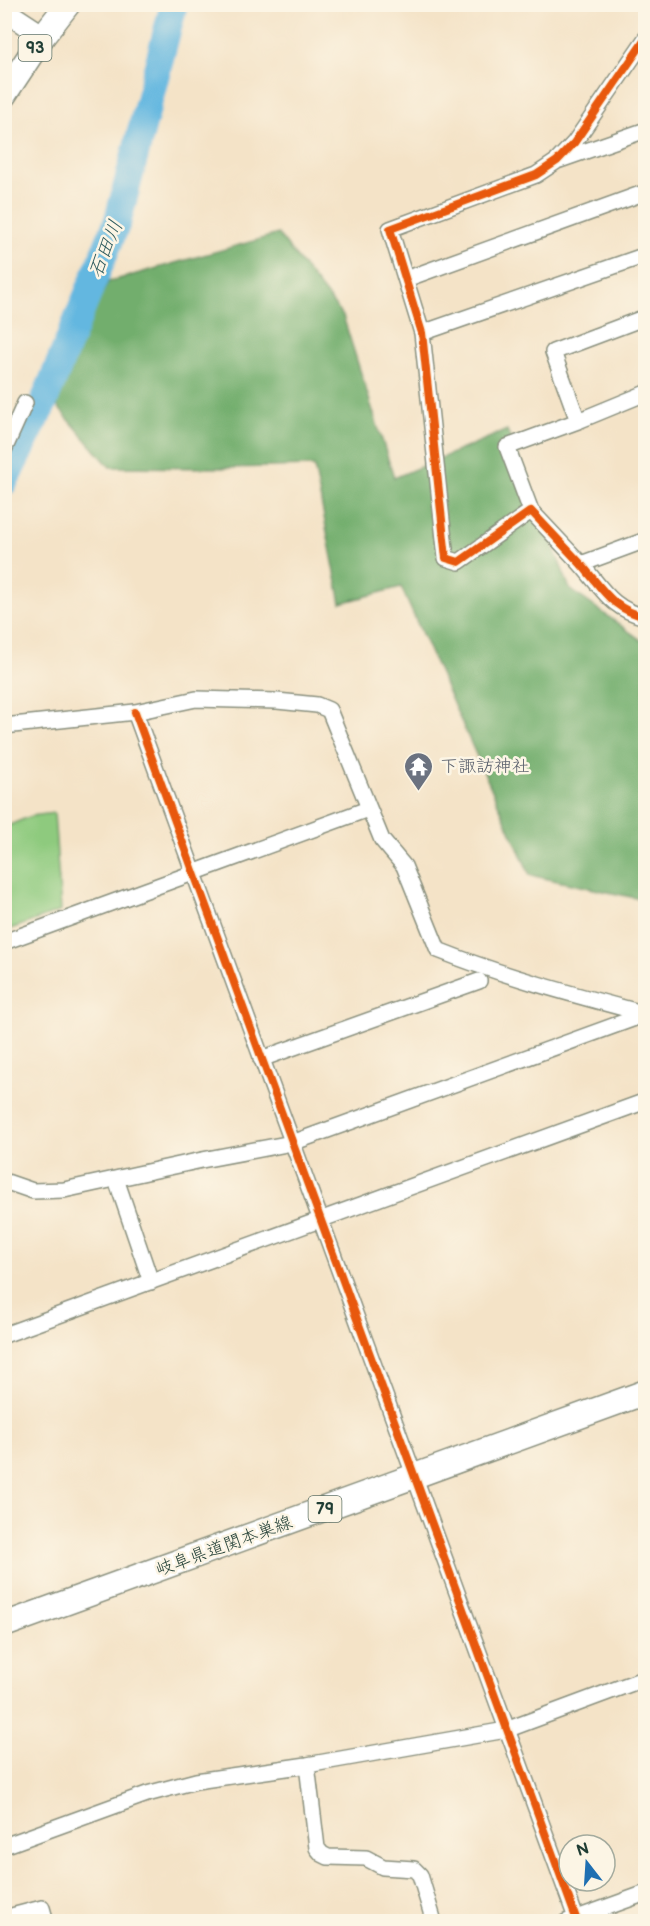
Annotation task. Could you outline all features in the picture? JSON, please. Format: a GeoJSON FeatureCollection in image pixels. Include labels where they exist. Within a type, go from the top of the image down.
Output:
{"type":"FeatureCollection","features":[{"type":"Feature","properties":{"kind":"main road","name":"93"},"geometry":{"type":"LineString","coordinates":[[4,95],[43,36],[68,4]]}},
{"type":"Feature","properties":{"kind":"main road","name":"岐阜県道関本巣線"},"geometry":{"type":"LineString","coordinates":[[4,1625],[645,1392]]}},
{"type":"Feature","properties":{"kind":"street"},"geometry":{"type":"LineString","coordinates":[[4,6],[11,15],[43,36]]}},
{"type":"Feature","properties":{"kind":"street"},"geometry":{"type":"LineString","coordinates":[[531,512],[459,562],[446,558],[422,333],[390,229],[536,175],[557,161],[574,143],[645,38]]}},
{"type":"Feature","properties":{"kind":"street"},"geometry":{"type":"LineString","coordinates":[[557,161],[645,130]]}},
{"type":"Feature","properties":{"kind":"street"},"geometry":{"type":"LineString","coordinates":[[406,279],[645,192]]}},
{"type":"Feature","properties":{"kind":"street"},"geometry":{"type":"LineString","coordinates":[[422,333],[645,255]]}},
{"type":"Feature","properties":{"kind":"street"},"geometry":{"type":"LineString","coordinates":[[578,421],[553,351],[645,317]]}},
{"type":"Feature","properties":{"kind":"street"},"geometry":{"type":"LineString","coordinates":[[645,393],[507,447],[531,512],[581,564],[610,600],[629,614],[645,617]]}},
{"type":"Feature","properties":{"kind":"street"},"geometry":{"type":"LineString","coordinates":[[4,450],[25,403]]}},
{"type":"Feature","properties":{"kind":"street"},"geometry":{"type":"LineString","coordinates":[[581,564],[645,540]]}},
{"type":"Feature","properties":{"kind":"street"},"geometry":{"type":"LineString","coordinates":[[4,726],[135,712],[196,699],[278,701],[317,705],[329,710],[382,840],[404,866],[438,950],[538,985],[645,1014]]}},
{"type":"Feature","properties":{"kind":"street"},"geometry":{"type":"LineString","coordinates":[[135,712],[192,873],[415,1476],[571,1920],[645,1893]]}},
{"type":"Feature","properties":{"kind":"street"},"geometry":{"type":"LineString","coordinates":[[4,942],[368,809]]}},
{"type":"Feature","properties":{"kind":"street"},"geometry":{"type":"LineString","coordinates":[[261,1059],[479,981]]}},
{"type":"Feature","properties":{"kind":"street"},"geometry":{"type":"LineString","coordinates":[[4,1181],[33,1191],[64,1190],[292,1143],[645,1014]]}},
{"type":"Feature","properties":{"kind":"street"},"geometry":{"type":"LineString","coordinates":[[4,1335],[645,1101]]}},
{"type":"Feature","properties":{"kind":"street"},"geometry":{"type":"LineString","coordinates":[[116,1179],[151,1282]]}},
{"type":"Feature","properties":{"kind":"street"},"geometry":{"type":"LineString","coordinates":[[4,1846],[147,1794],[196,1781],[307,1765],[506,1730],[645,1678]]}},
{"type":"Feature","properties":{"kind":"street"},"geometry":{"type":"LineString","coordinates":[[307,1765],[318,1848],[328,1857],[366,1858],[383,1867],[414,1869],[420,1875],[434,1922]]}},
{"type":"Feature","properties":{"kind":"street"},"geometry":{"type":"LineString","coordinates":[[4,1918],[42,1908],[46,1922]]}},
{"type":"Feature","properties":{"kind":"green space"},"geometry":{"type":"Polygon","coordinates":[[[278,234],[343,316],[394,478],[507,430],[570,589],[645,643],[645,900],[530,875],[401,587],[341,603],[314,466],[110,467],[49,397],[108,282],[278,234]]]}},
{"type":"Feature","properties":{"kind":"green space"},"geometry":{"type":"Polygon","coordinates":[[[54,813],[61,911],[5,931],[5,827],[31,816],[54,813]]]}},
{"type":"Feature","properties":{"kind":"waterway","name":"石田川"},"geometry":{"type":"LineString","coordinates":[[4,482],[43,404],[118,220],[174,4]]}},
{"type":"Feature","properties":{"kind":"cycle path"},"geometry":{"type":"LineString","coordinates":[[646,38],[574,143],[557,161],[536,175],[390,229],[422,333],[446,558],[459,562],[531,511],[615,603],[646,617]]}},
{"type":"Feature","properties":{"kind":"cycle path"},"geometry":{"type":"LineString","coordinates":[[135,712],[576,1918]]}},
{"type":"Feature","properties":{"kind":"place","name":"下諏訪神社"},"geometry":{"type":"Point","coordinates":[419,792]}}]}
